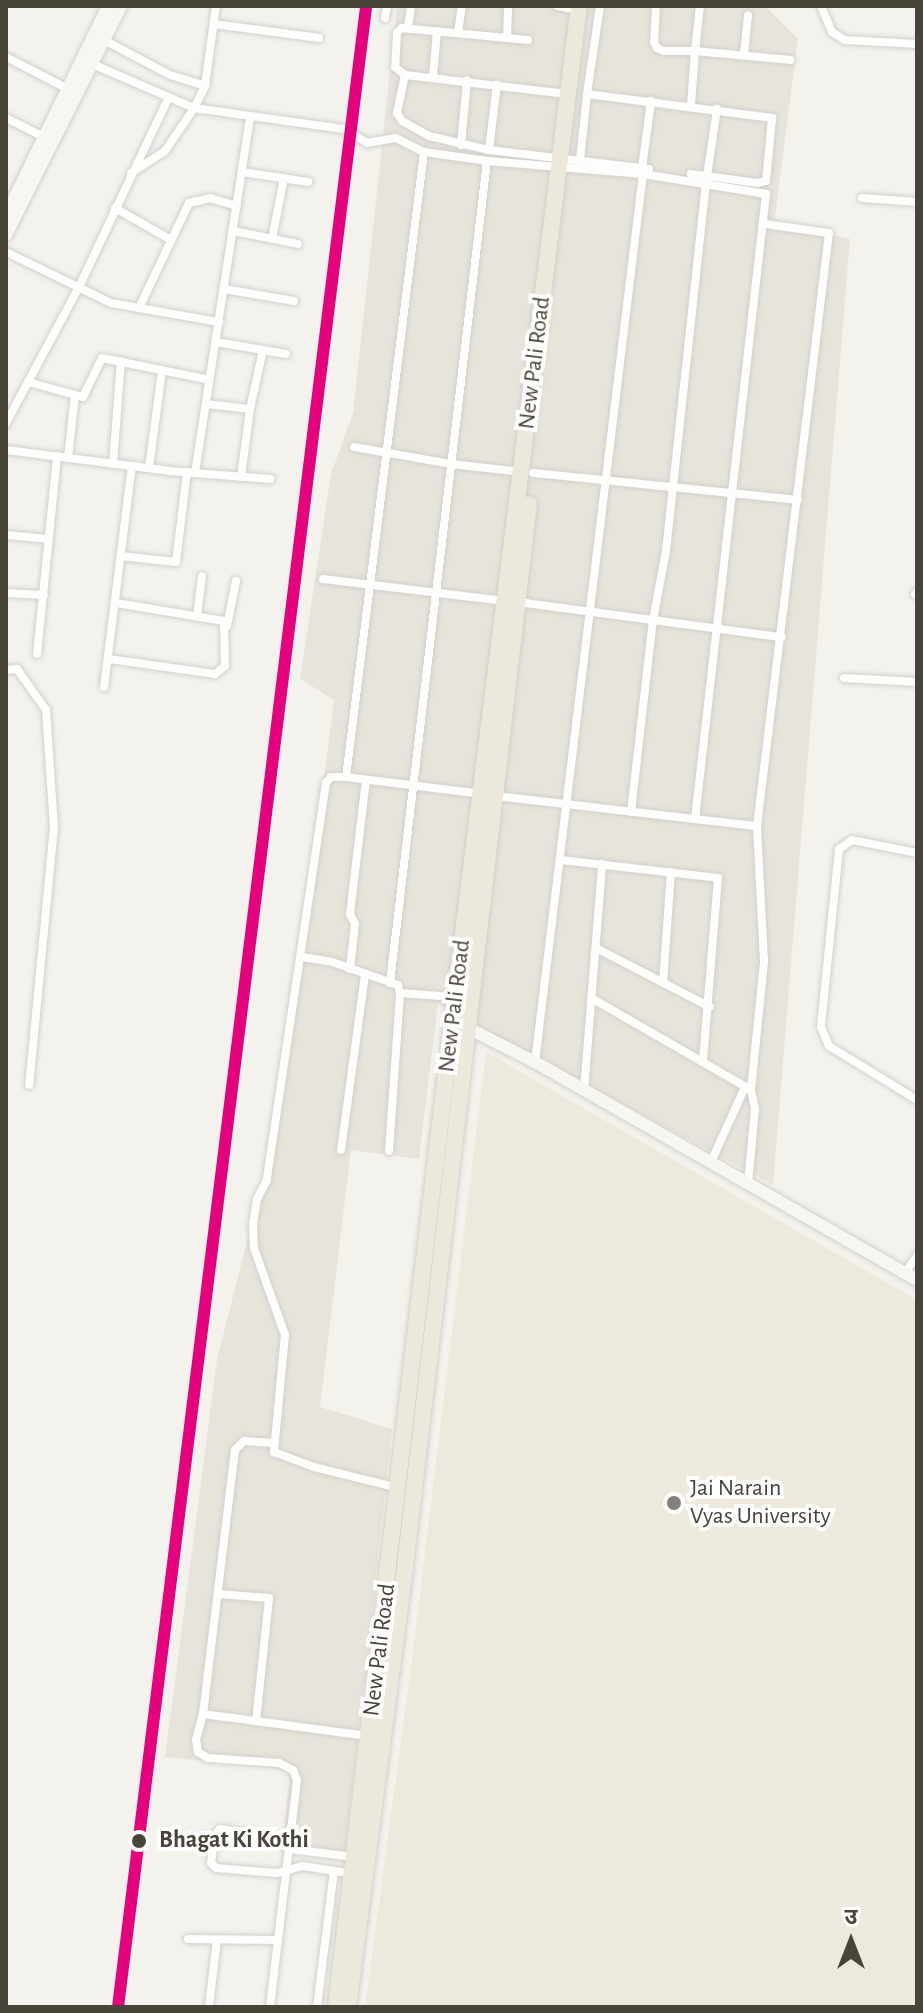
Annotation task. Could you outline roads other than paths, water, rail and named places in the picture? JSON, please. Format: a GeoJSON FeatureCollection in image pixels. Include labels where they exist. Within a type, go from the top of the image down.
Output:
{"type":"FeatureCollection","features":[{"type":"Feature","properties":{"kind":"highway","name":"New Pali Road"},"geometry":{"type":"LineString","coordinates":[[568,163],[567,94],[582,7]]}},
{"type":"Feature","properties":{"kind":"highway","name":"New Pali Road"},"geometry":{"type":"LineString","coordinates":[[336,2007],[405,1567],[466,1027],[487,795],[568,163],[582,7]]}},
{"type":"Feature","properties":{"kind":"highway","name":"New Pali Road"},"geometry":{"type":"LineString","coordinates":[[348,2007],[369,1736],[455,997],[487,795]]}},
{"type":"Feature","properties":{"kind":"street"},"geometry":{"type":"LineString","coordinates":[[100,38],[108,6]]}},
{"type":"Feature","properties":{"kind":"street"},"geometry":{"type":"LineString","coordinates":[[8,215],[100,38],[121,6]]}},
{"type":"Feature","properties":{"kind":"street"},"geometry":{"type":"LineString","coordinates":[[131,173],[165,151],[194,108],[205,86],[216,6]]}},
{"type":"Feature","properties":{"kind":"street"},"geometry":{"type":"LineString","coordinates":[[385,18],[387,6]]}},
{"type":"Feature","properties":{"kind":"street"},"geometry":{"type":"LineString","coordinates":[[408,28],[411,6]]}},
{"type":"Feature","properties":{"kind":"street"},"geometry":{"type":"LineString","coordinates":[[458,33],[462,6]]}},
{"type":"Feature","properties":{"kind":"street"},"geometry":{"type":"LineString","coordinates":[[507,38],[508,6]]}},
{"type":"Feature","properties":{"kind":"street"},"geometry":{"type":"LineString","coordinates":[[557,6],[582,7]]}},
{"type":"Feature","properties":{"kind":"street"},"geometry":{"type":"LineString","coordinates":[[568,163],[587,94],[600,6]]}},
{"type":"Feature","properties":{"kind":"street"},"geometry":{"type":"LineString","coordinates":[[656,6],[657,48],[791,60]]}},
{"type":"Feature","properties":{"kind":"street"},"geometry":{"type":"LineString","coordinates":[[691,105],[700,6]]}},
{"type":"Feature","properties":{"kind":"street"},"geometry":{"type":"LineString","coordinates":[[821,6],[832,32],[845,40],[917,44]]}},
{"type":"Feature","properties":{"kind":"street"},"geometry":{"type":"LineString","coordinates":[[744,55],[748,15]]}},
{"type":"Feature","properties":{"kind":"street"},"geometry":{"type":"LineString","coordinates":[[214,24],[319,38]]}},
{"type":"Feature","properties":{"kind":"street"},"geometry":{"type":"LineString","coordinates":[[528,40],[408,28],[397,30],[394,62],[396,71],[405,75],[567,94]]}},
{"type":"Feature","properties":{"kind":"street"},"geometry":{"type":"LineString","coordinates":[[433,76],[437,31]]}},
{"type":"Feature","properties":{"kind":"street"},"geometry":{"type":"LineString","coordinates":[[100,38],[170,75],[205,86]]}},
{"type":"Feature","properties":{"kind":"street"},"geometry":{"type":"LineString","coordinates":[[6,57],[68,89]]}},
{"type":"Feature","properties":{"kind":"street"},"geometry":{"type":"LineString","coordinates":[[6,235],[8,215],[44,137],[68,89],[88,61]]}},
{"type":"Feature","properties":{"kind":"street"},"geometry":{"type":"LineString","coordinates":[[88,61],[194,108],[344,129],[367,143],[396,138],[424,152],[487,161],[568,163],[642,171]]}},
{"type":"Feature","properties":{"kind":"street"},"geometry":{"type":"LineString","coordinates":[[405,75],[397,108],[399,118],[429,136],[461,145],[568,163],[707,179],[766,181],[772,118],[691,105],[587,94]]}},
{"type":"Feature","properties":{"kind":"street"},"geometry":{"type":"LineString","coordinates":[[461,145],[467,80]]}},
{"type":"Feature","properties":{"kind":"street"},"geometry":{"type":"LineString","coordinates":[[489,150],[497,84]]}},
{"type":"Feature","properties":{"kind":"street"},"geometry":{"type":"LineString","coordinates":[[6,423],[79,287],[169,97]]}},
{"type":"Feature","properties":{"kind":"street"},"geometry":{"type":"LineString","coordinates":[[535,1062],[651,101]]}},
{"type":"Feature","properties":{"kind":"street"},"geometry":{"type":"LineString","coordinates":[[631,812],[717,109]]}},
{"type":"Feature","properties":{"kind":"street"},"geometry":{"type":"LineString","coordinates":[[6,118],[44,137]]}},
{"type":"Feature","properties":{"kind":"street"},"geometry":{"type":"LineString","coordinates":[[121,556],[176,562],[210,380],[250,118]]}},
{"type":"Feature","properties":{"kind":"street"},"geometry":{"type":"LineString","coordinates":[[346,777],[424,152]]}},
{"type":"Feature","properties":{"kind":"street"},"geometry":{"type":"LineString","coordinates":[[390,983],[487,161]]}},
{"type":"Feature","properties":{"kind":"street"},"geometry":{"type":"LineString","coordinates":[[242,172],[308,182]]}},
{"type":"Feature","properties":{"kind":"street"},"geometry":{"type":"LineString","coordinates":[[272,239],[284,178]]}},
{"type":"Feature","properties":{"kind":"street"},"geometry":{"type":"LineString","coordinates":[[695,819],[767,199],[763,192],[707,179]]}},
{"type":"Feature","properties":{"kind":"street"},"geometry":{"type":"LineString","coordinates":[[139,308],[185,208],[195,200],[210,198],[237,206]]}},
{"type":"Feature","properties":{"kind":"street"},"geometry":{"type":"LineString","coordinates":[[862,198],[917,202]]}},
{"type":"Feature","properties":{"kind":"street"},"geometry":{"type":"LineString","coordinates":[[115,208],[171,240]]}},
{"type":"Feature","properties":{"kind":"street"},"geometry":{"type":"LineString","coordinates":[[748,1183],[755,1125],[748,1089],[764,961],[757,826],[829,233],[765,224]]}},
{"type":"Feature","properties":{"kind":"street"},"geometry":{"type":"LineString","coordinates":[[233,231],[298,244]]}},
{"type":"Feature","properties":{"kind":"street"},"geometry":{"type":"LineString","coordinates":[[6,252],[111,303],[219,322]]}},
{"type":"Feature","properties":{"kind":"street"},"geometry":{"type":"LineString","coordinates":[[224,289],[294,301]]}},
{"type":"Feature","properties":{"kind":"street"},"geometry":{"type":"LineString","coordinates":[[216,342],[286,354]]}},
{"type":"Feature","properties":{"kind":"street"},"geometry":{"type":"LineString","coordinates":[[241,477],[250,409],[263,350]]}},
{"type":"Feature","properties":{"kind":"street"},"geometry":{"type":"LineString","coordinates":[[28,382],[83,397],[102,358],[210,380]]}},
{"type":"Feature","properties":{"kind":"street"},"geometry":{"type":"LineString","coordinates":[[113,464],[121,361]]}},
{"type":"Feature","properties":{"kind":"street"},"geometry":{"type":"LineString","coordinates":[[149,468],[162,370]]}},
{"type":"Feature","properties":{"kind":"street"},"geometry":{"type":"LineString","coordinates":[[68,458],[75,395]]}},
{"type":"Feature","properties":{"kind":"street"},"geometry":{"type":"LineString","coordinates":[[206,404],[250,409]]}},
{"type":"Feature","properties":{"kind":"street"},"geometry":{"type":"LineString","coordinates":[[354,447],[451,464],[798,500]]}},
{"type":"Feature","properties":{"kind":"street"},"geometry":{"type":"LineString","coordinates":[[6,450],[191,473],[271,479]]}},
{"type":"Feature","properties":{"kind":"street"},"geometry":{"type":"LineString","coordinates":[[37,654],[57,456]]}},
{"type":"Feature","properties":{"kind":"street"},"geometry":{"type":"LineString","coordinates":[[104,687],[132,466]]}},
{"type":"Feature","properties":{"kind":"street"},"geometry":{"type":"LineString","coordinates":[[6,535],[49,539]]}},
{"type":"Feature","properties":{"kind":"street"},"geometry":{"type":"LineString","coordinates":[[197,616],[202,576]]}},
{"type":"Feature","properties":{"kind":"street"},"geometry":{"type":"LineString","coordinates":[[323,579],[782,637]]}},
{"type":"Feature","properties":{"kind":"street"},"geometry":{"type":"LineString","coordinates":[[109,659],[221,672],[225,666],[227,627],[236,581]]}},
{"type":"Feature","properties":{"kind":"street"},"geometry":{"type":"LineString","coordinates":[[6,593],[44,595]]}},
{"type":"Feature","properties":{"kind":"street"},"geometry":{"type":"LineString","coordinates":[[116,603],[219,619],[227,627]]}},
{"type":"Feature","properties":{"kind":"street"},"geometry":{"type":"LineString","coordinates":[[6,670],[17,669],[46,710],[54,827],[29,1085]]}},
{"type":"Feature","properties":{"kind":"street"},"geometry":{"type":"LineString","coordinates":[[844,678],[917,682]]}},
{"type":"Feature","properties":{"kind":"street"},"geometry":{"type":"LineString","coordinates":[[400,1488],[282,1457],[274,1452],[285,1335],[254,1248],[253,1224],[257,1199],[267,1180],[326,783],[331,777],[346,777],[757,826]]}},
{"type":"Feature","properties":{"kind":"street"},"geometry":{"type":"LineString","coordinates":[[350,969],[355,924],[350,914],[366,780]]}},
{"type":"Feature","properties":{"kind":"street"},"geometry":{"type":"LineString","coordinates":[[917,853],[852,840],[839,849],[821,1027],[829,1046],[917,1100]]}},
{"type":"Feature","properties":{"kind":"street"},"geometry":{"type":"LineString","coordinates":[[561,860],[712,876],[720,884],[703,1061]]}},
{"type":"Feature","properties":{"kind":"street"},"geometry":{"type":"LineString","coordinates":[[584,1090],[602,864]]}},
{"type":"Feature","properties":{"kind":"street"},"geometry":{"type":"LineString","coordinates":[[663,983],[671,872]]}},
{"type":"Feature","properties":{"kind":"street"},"geometry":{"type":"LineString","coordinates":[[596,948],[710,1007]]}},
{"type":"Feature","properties":{"kind":"street"},"geometry":{"type":"LineString","coordinates":[[302,957],[398,985],[400,993],[389,1151]]}},
{"type":"Feature","properties":{"kind":"street"},"geometry":{"type":"LineString","coordinates":[[341,1150],[365,974]]}},
{"type":"Feature","properties":{"kind":"street"},"geometry":{"type":"LineString","coordinates":[[400,993],[455,997]]}},
{"type":"Feature","properties":{"kind":"street"},"geometry":{"type":"LineString","coordinates":[[593,999],[748,1089]]}},
{"type":"Feature","properties":{"kind":"street"},"geometry":{"type":"LineString","coordinates":[[466,1027],[535,1062],[917,1280]]}},
{"type":"Feature","properties":{"kind":"street"},"geometry":{"type":"LineString","coordinates":[[711,1162],[748,1089]]}},
{"type":"Feature","properties":{"kind":"street"},"geometry":{"type":"LineString","coordinates":[[905,1273],[917,1256]]}},
{"type":"Feature","properties":{"kind":"street"},"geometry":{"type":"LineString","coordinates":[[270,2007],[297,1780],[293,1770],[279,1763],[208,1758],[198,1752],[196,1740],[203,1714],[235,1450],[244,1441],[274,1443]]}},
{"type":"Feature","properties":{"kind":"street"},"geometry":{"type":"LineString","coordinates":[[218,1594],[269,1598],[256,1721]]}},
{"type":"Feature","properties":{"kind":"street"},"geometry":{"type":"LineString","coordinates":[[203,1714],[369,1736]]}},
{"type":"Feature","properties":{"kind":"street"},"geometry":{"type":"LineString","coordinates":[[220,1829],[279,1839],[289,1849],[360,1866],[334,1871],[303,1866],[276,1873],[216,1868],[211,1863],[215,1835],[220,1829]]}},
{"type":"Feature","properties":{"kind":"street"},"geometry":{"type":"LineString","coordinates":[[317,2007],[334,1871]]}},
{"type":"Feature","properties":{"kind":"street"},"geometry":{"type":"LineString","coordinates":[[188,1939],[278,1940]]}},
{"type":"Feature","properties":{"kind":"street"},"geometry":{"type":"LineString","coordinates":[[209,2007],[217,1939]]}},
{"type":"Feature","properties":{"kind":"place","name":"Jai Narain Vyas University"},"geometry":{"type":"Point","coordinates":[674,1503]}},
{"type":"Feature","properties":{"kind":"place","name":"Bhagat Ki Kothi"},"geometry":{"type":"Point","coordinates":[139,1841]}}]}
